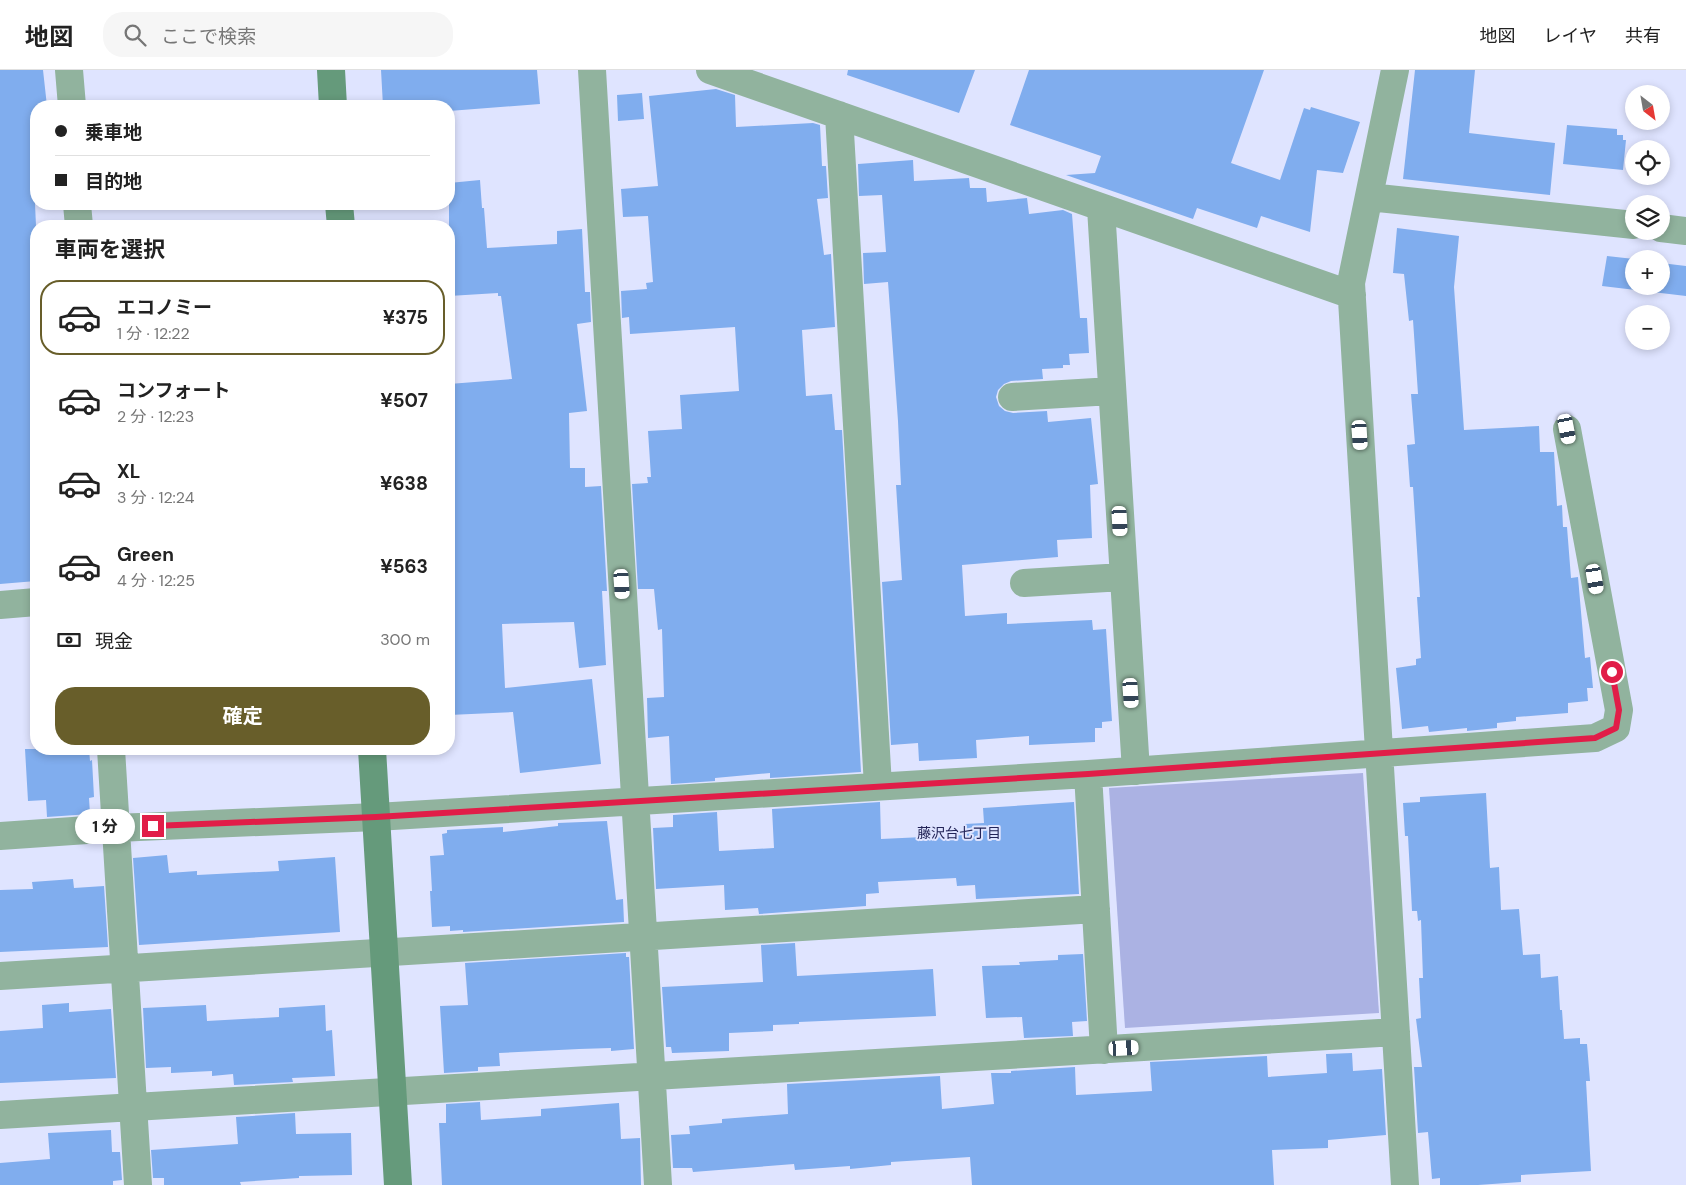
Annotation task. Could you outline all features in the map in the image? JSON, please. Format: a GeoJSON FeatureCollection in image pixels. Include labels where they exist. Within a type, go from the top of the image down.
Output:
{"type":"FeatureCollection","features":[{"type":"Feature","properties":{"kind":"street"},"geometry":{"type":"LineString","coordinates":[[69,70],[72,100]]}},
{"type":"Feature","properties":{"kind":"street"},"geometry":{"type":"LineString","coordinates":[[331,70],[333,100]]}},
{"type":"Feature","properties":{"kind":"street"},"geometry":{"type":"LineString","coordinates":[[592,70],[658,1185]]}},
{"type":"Feature","properties":{"kind":"street"},"geometry":{"type":"LineString","coordinates":[[710,70],[1352,295]]}},
{"type":"Feature","properties":{"kind":"street"},"geometry":{"type":"LineString","coordinates":[[1395,70],[1351,283],[1405,1185]]}},
{"type":"Feature","properties":{"kind":"street"},"geometry":{"type":"LineString","coordinates":[[839,115],[878,786]]}},
{"type":"Feature","properties":{"kind":"street"},"geometry":{"type":"LineString","coordinates":[[1369,197],[1625,224]]}},
{"type":"Feature","properties":{"kind":"street"},"geometry":{"type":"LineString","coordinates":[[1101,208],[1136,771]]}},
{"type":"Feature","properties":{"kind":"street"},"geometry":{"type":"LineString","coordinates":[[1670,229],[1686,231]]}},
{"type":"Feature","properties":{"kind":"street"},"geometry":{"type":"LineString","coordinates":[[1012,397],[1112,391]]}},
{"type":"Feature","properties":{"kind":"street"},"geometry":{"type":"LineString","coordinates":[[0,836],[116,828],[376,817],[1088,774],[1595,738],[1616,728],[1619,710],[1567,429]]}},
{"type":"Feature","properties":{"kind":"street"},"geometry":{"type":"LineString","coordinates":[[1024,583],[1123,577]]}},
{"type":"Feature","properties":{"kind":"street"},"geometry":{"type":"LineString","coordinates":[[0,604],[30,602]]}},
{"type":"Feature","properties":{"kind":"street"},"geometry":{"type":"LineString","coordinates":[[111,755],[138,1185]]}},
{"type":"Feature","properties":{"kind":"street"},"geometry":{"type":"LineString","coordinates":[[372,755],[398,1185]]}},
{"type":"Feature","properties":{"kind":"street"},"geometry":{"type":"LineString","coordinates":[[1088,774],[1104,1050]]}},
{"type":"Feature","properties":{"kind":"street"},"geometry":{"type":"LineString","coordinates":[[0,976],[1096,909]]}},
{"type":"Feature","properties":{"kind":"street"},"geometry":{"type":"LineString","coordinates":[[0,1115],[1396,1032]]}},
{"type":"Feature","properties":{"kind":"shaded area"},"geometry":{"type":"Polygon","coordinates":[[[1363,773],[1379,1013],[1125,1028],[1109,788],[1363,773]]]}},
{"type":"Feature","properties":{"kind":"building"},"geometry":{"type":"Polygon","coordinates":[[[0,70],[43,70],[46,100],[30,100],[30,210],[35,210],[36,220],[30,220],[30,582],[0,584],[0,70]]]}},
{"type":"Feature","properties":{"kind":"building"},"geometry":{"type":"Polygon","coordinates":[[[381,70],[537,70],[540,104],[455,111],[455,100],[383,100],[381,70]]]}},
{"type":"Feature","properties":{"kind":"building"},"geometry":{"type":"Polygon","coordinates":[[[848,70],[975,70],[959,113],[847,75],[848,70]]]}},
{"type":"Feature","properties":{"kind":"building"},"geometry":{"type":"Polygon","coordinates":[[[1029,70],[1264,70],[1231,163],[1280,180],[1304,108],[1310,110],[1311,107],[1360,122],[1343,173],[1317,170],[1310,232],[1261,216],[1257,228],[1197,208],[1193,219],[1066,175],[1095,173],[1101,156],[1010,125],[1029,70]]]}},
{"type":"Feature","properties":{"kind":"building"},"geometry":{"type":"Polygon","coordinates":[[[1415,70],[1475,70],[1469,133],[1555,143],[1550,195],[1403,179],[1415,70]]]}},
{"type":"Feature","properties":{"kind":"building"},"geometry":{"type":"Polygon","coordinates":[[[716,89],[735,95],[736,127],[813,123],[820,125],[822,166],[826,166],[828,198],[817,199],[824,255],[831,254],[835,327],[802,330],[806,396],[832,394],[835,430],[842,430],[861,772],[770,778],[770,773],[715,778],[715,781],[671,784],[669,736],[648,738],[647,698],[664,697],[662,629],[658,630],[654,589],[638,589],[632,484],[648,483],[647,477],[651,477],[648,431],[682,429],[680,395],[739,391],[735,327],[630,334],[629,317],[622,318],[621,291],[647,289],[646,283],[653,282],[648,216],[623,217],[621,189],[658,186],[649,96],[716,89]]]}},
{"type":"Feature","properties":{"kind":"building"},"geometry":{"type":"Polygon","coordinates":[[[642,93],[644,119],[618,121],[617,95],[642,93]]]}},
{"type":"Feature","properties":{"kind":"building"},"geometry":{"type":"Polygon","coordinates":[[[1567,125],[1617,129],[1617,135],[1623,135],[1625,150],[1623,170],[1563,164],[1567,125]]]}},
{"type":"Feature","properties":{"kind":"building"},"geometry":{"type":"Polygon","coordinates":[[[913,160],[914,181],[969,178],[970,188],[986,188],[987,202],[1027,198],[1029,214],[1063,210],[1072,214],[1080,318],[1087,318],[1089,353],[1069,354],[1070,365],[1063,365],[1063,368],[1042,369],[1043,379],[1011,381],[1004,384],[998,390],[996,397],[999,406],[1005,411],[1013,413],[1047,411],[1048,422],[1091,418],[1098,484],[1090,485],[1092,538],[1057,540],[1058,557],[962,565],[965,616],[1007,613],[1007,624],[1092,620],[1093,630],[1106,629],[1112,721],[1102,722],[1102,728],[1095,728],[1095,742],[1029,745],[1029,736],[976,740],[977,758],[919,761],[918,743],[891,745],[882,582],[902,580],[896,485],[901,485],[898,421],[888,282],[864,284],[863,253],[886,252],[882,195],[859,196],[858,164],[913,160]]]}},
{"type":"Feature","properties":{"kind":"building"},"geometry":{"type":"Polygon","coordinates":[[[480,180],[487,248],[557,244],[557,231],[582,229],[585,292],[590,292],[591,322],[577,324],[587,411],[569,413],[570,468],[585,468],[585,487],[601,486],[607,591],[602,591],[606,665],[579,668],[574,622],[502,624],[505,688],[592,679],[601,764],[520,773],[513,712],[455,715],[455,384],[512,379],[501,296],[498,296],[498,293],[455,296],[455,220],[449,220],[449,210],[455,210],[455,182],[480,180]]]}},
{"type":"Feature","properties":{"kind":"building"},"geometry":{"type":"Polygon","coordinates":[[[1397,228],[1459,236],[1454,287],[1464,430],[1539,426],[1540,452],[1554,452],[1557,506],[1562,505],[1563,527],[1567,527],[1571,578],[1578,577],[1585,658],[1590,657],[1593,688],[1587,688],[1588,701],[1568,703],[1568,713],[1516,717],[1516,721],[1497,723],[1497,728],[1467,731],[1467,728],[1429,732],[1428,726],[1402,729],[1396,668],[1416,665],[1416,659],[1421,658],[1417,597],[1420,597],[1413,487],[1410,487],[1407,445],[1415,444],[1411,394],[1418,394],[1413,320],[1409,321],[1404,274],[1393,273],[1397,228]]]}},
{"type":"Feature","properties":{"kind":"building"},"geometry":{"type":"Polygon","coordinates":[[[1607,256],[1625,258],[1625,289],[1602,286],[1607,256]]]}},
{"type":"Feature","properties":{"kind":"building"},"geometry":{"type":"Polygon","coordinates":[[[1670,264],[1686,266],[1686,296],[1670,294],[1670,264]]]}},
{"type":"Feature","properties":{"kind":"building"},"geometry":{"type":"Polygon","coordinates":[[[25,749],[30,749],[30,755],[90,755],[90,761],[92,760],[94,797],[89,798],[90,814],[47,817],[46,800],[28,801],[25,749]]]}},
{"type":"Feature","properties":{"kind":"building"},"geometry":{"type":"Polygon","coordinates":[[[1486,793],[1490,868],[1499,867],[1501,910],[1519,909],[1523,955],[1540,954],[1541,978],[1558,976],[1564,1039],[1580,1038],[1580,1044],[1587,1044],[1590,1081],[1586,1081],[1591,1171],[1521,1175],[1521,1182],[1440,1185],[1440,1178],[1432,1179],[1428,1132],[1418,1133],[1414,1067],[1422,1067],[1416,1019],[1421,1018],[1419,978],[1423,978],[1421,920],[1418,921],[1417,911],[1412,911],[1408,836],[1405,836],[1403,803],[1420,802],[1420,797],[1486,793]]]}},
{"type":"Feature","properties":{"kind":"building"},"geometry":{"type":"Polygon","coordinates":[[[880,802],[881,839],[965,835],[965,824],[984,823],[983,808],[1074,802],[1079,894],[976,899],[975,885],[957,886],[956,878],[878,882],[879,893],[866,894],[866,906],[759,914],[758,908],[725,910],[724,885],[656,889],[653,828],[673,827],[673,815],[717,812],[719,851],[774,848],[772,809],[880,802]]]}},
{"type":"Feature","properties":{"kind":"building"},"geometry":{"type":"Polygon","coordinates":[[[607,821],[616,900],[623,899],[624,922],[463,932],[463,930],[450,931],[450,926],[432,927],[430,856],[444,855],[442,834],[447,833],[447,830],[503,827],[503,832],[558,826],[558,823],[607,821]]]}},
{"type":"Feature","properties":{"kind":"building"},"geometry":{"type":"Polygon","coordinates":[[[167,855],[169,873],[197,871],[197,875],[279,871],[278,861],[335,857],[340,932],[139,945],[133,858],[167,855]]]}},
{"type":"Feature","properties":{"kind":"building"},"geometry":{"type":"Polygon","coordinates":[[[73,879],[74,888],[104,886],[108,947],[0,952],[0,890],[33,889],[32,882],[73,879]]]}},
{"type":"Feature","properties":{"kind":"building"},"geometry":{"type":"Polygon","coordinates":[[[795,943],[797,976],[933,969],[936,1016],[799,1022],[799,1024],[773,1025],[773,1031],[729,1033],[729,1051],[672,1053],[671,1047],[666,1047],[662,987],[763,982],[761,945],[795,943]]]}},
{"type":"Feature","properties":{"kind":"building"},"geometry":{"type":"Polygon","coordinates":[[[626,953],[626,957],[629,957],[634,1049],[611,1051],[611,1048],[499,1053],[500,1066],[478,1067],[478,1071],[444,1073],[440,1006],[468,1005],[465,963],[626,953]]]}},
{"type":"Feature","properties":{"kind":"building"},"geometry":{"type":"Polygon","coordinates":[[[1083,954],[1087,1021],[1072,1022],[1073,1036],[1024,1038],[1022,1017],[986,1018],[982,966],[1020,965],[1019,962],[1058,960],[1058,955],[1083,954]]]}},
{"type":"Feature","properties":{"kind":"building"},"geometry":{"type":"Polygon","coordinates":[[[69,1003],[69,1012],[111,1009],[116,1078],[0,1083],[0,1031],[43,1028],[42,1005],[69,1003]]]}},
{"type":"Feature","properties":{"kind":"building"},"geometry":{"type":"Polygon","coordinates":[[[206,1005],[207,1021],[279,1017],[279,1008],[325,1005],[326,1031],[332,1030],[335,1076],[292,1078],[293,1082],[234,1085],[233,1074],[212,1076],[212,1071],[171,1073],[171,1067],[146,1068],[143,1008],[206,1005]]]}},
{"type":"Feature","properties":{"kind":"building"},"geometry":{"type":"Polygon","coordinates":[[[1352,1053],[1353,1071],[1382,1069],[1386,1135],[1328,1140],[1328,1148],[1272,1150],[1274,1185],[972,1185],[970,1157],[891,1162],[891,1165],[850,1169],[850,1166],[795,1170],[794,1164],[693,1172],[692,1168],[673,1168],[671,1135],[690,1134],[689,1126],[722,1123],[722,1119],[788,1114],[787,1084],[940,1076],[942,1109],[994,1104],[991,1073],[1075,1067],[1076,1095],[1152,1091],[1150,1062],[1267,1056],[1268,1077],[1327,1073],[1326,1054],[1352,1053]]]}},
{"type":"Feature","properties":{"kind":"building"},"geometry":{"type":"Polygon","coordinates":[[[480,1102],[481,1120],[541,1116],[541,1109],[619,1103],[621,1139],[640,1138],[641,1185],[442,1185],[439,1123],[446,1123],[446,1104],[480,1102]]]}},
{"type":"Feature","properties":{"kind":"building"},"geometry":{"type":"Polygon","coordinates":[[[295,1113],[296,1134],[351,1133],[352,1175],[299,1176],[299,1178],[240,1182],[241,1185],[164,1185],[164,1178],[153,1178],[151,1150],[238,1144],[236,1117],[295,1113]]]}},
{"type":"Feature","properties":{"kind":"building"},"geometry":{"type":"Polygon","coordinates":[[[111,1130],[112,1152],[120,1152],[122,1180],[113,1181],[113,1185],[0,1185],[0,1163],[50,1159],[48,1133],[111,1130]]]}},
{"type":"Feature","properties":{"kind":"district","name":"藤沢台七丁目"},"geometry":{"type":"Point","coordinates":[959,833]}},
{"type":"Feature","properties":{"kind":"route"},"geometry":{"type":"LineString","coordinates":[[153,826],[376,817],[1088,774],[1595,738],[1616,728],[1619,710],[1612,672]]}}]}
